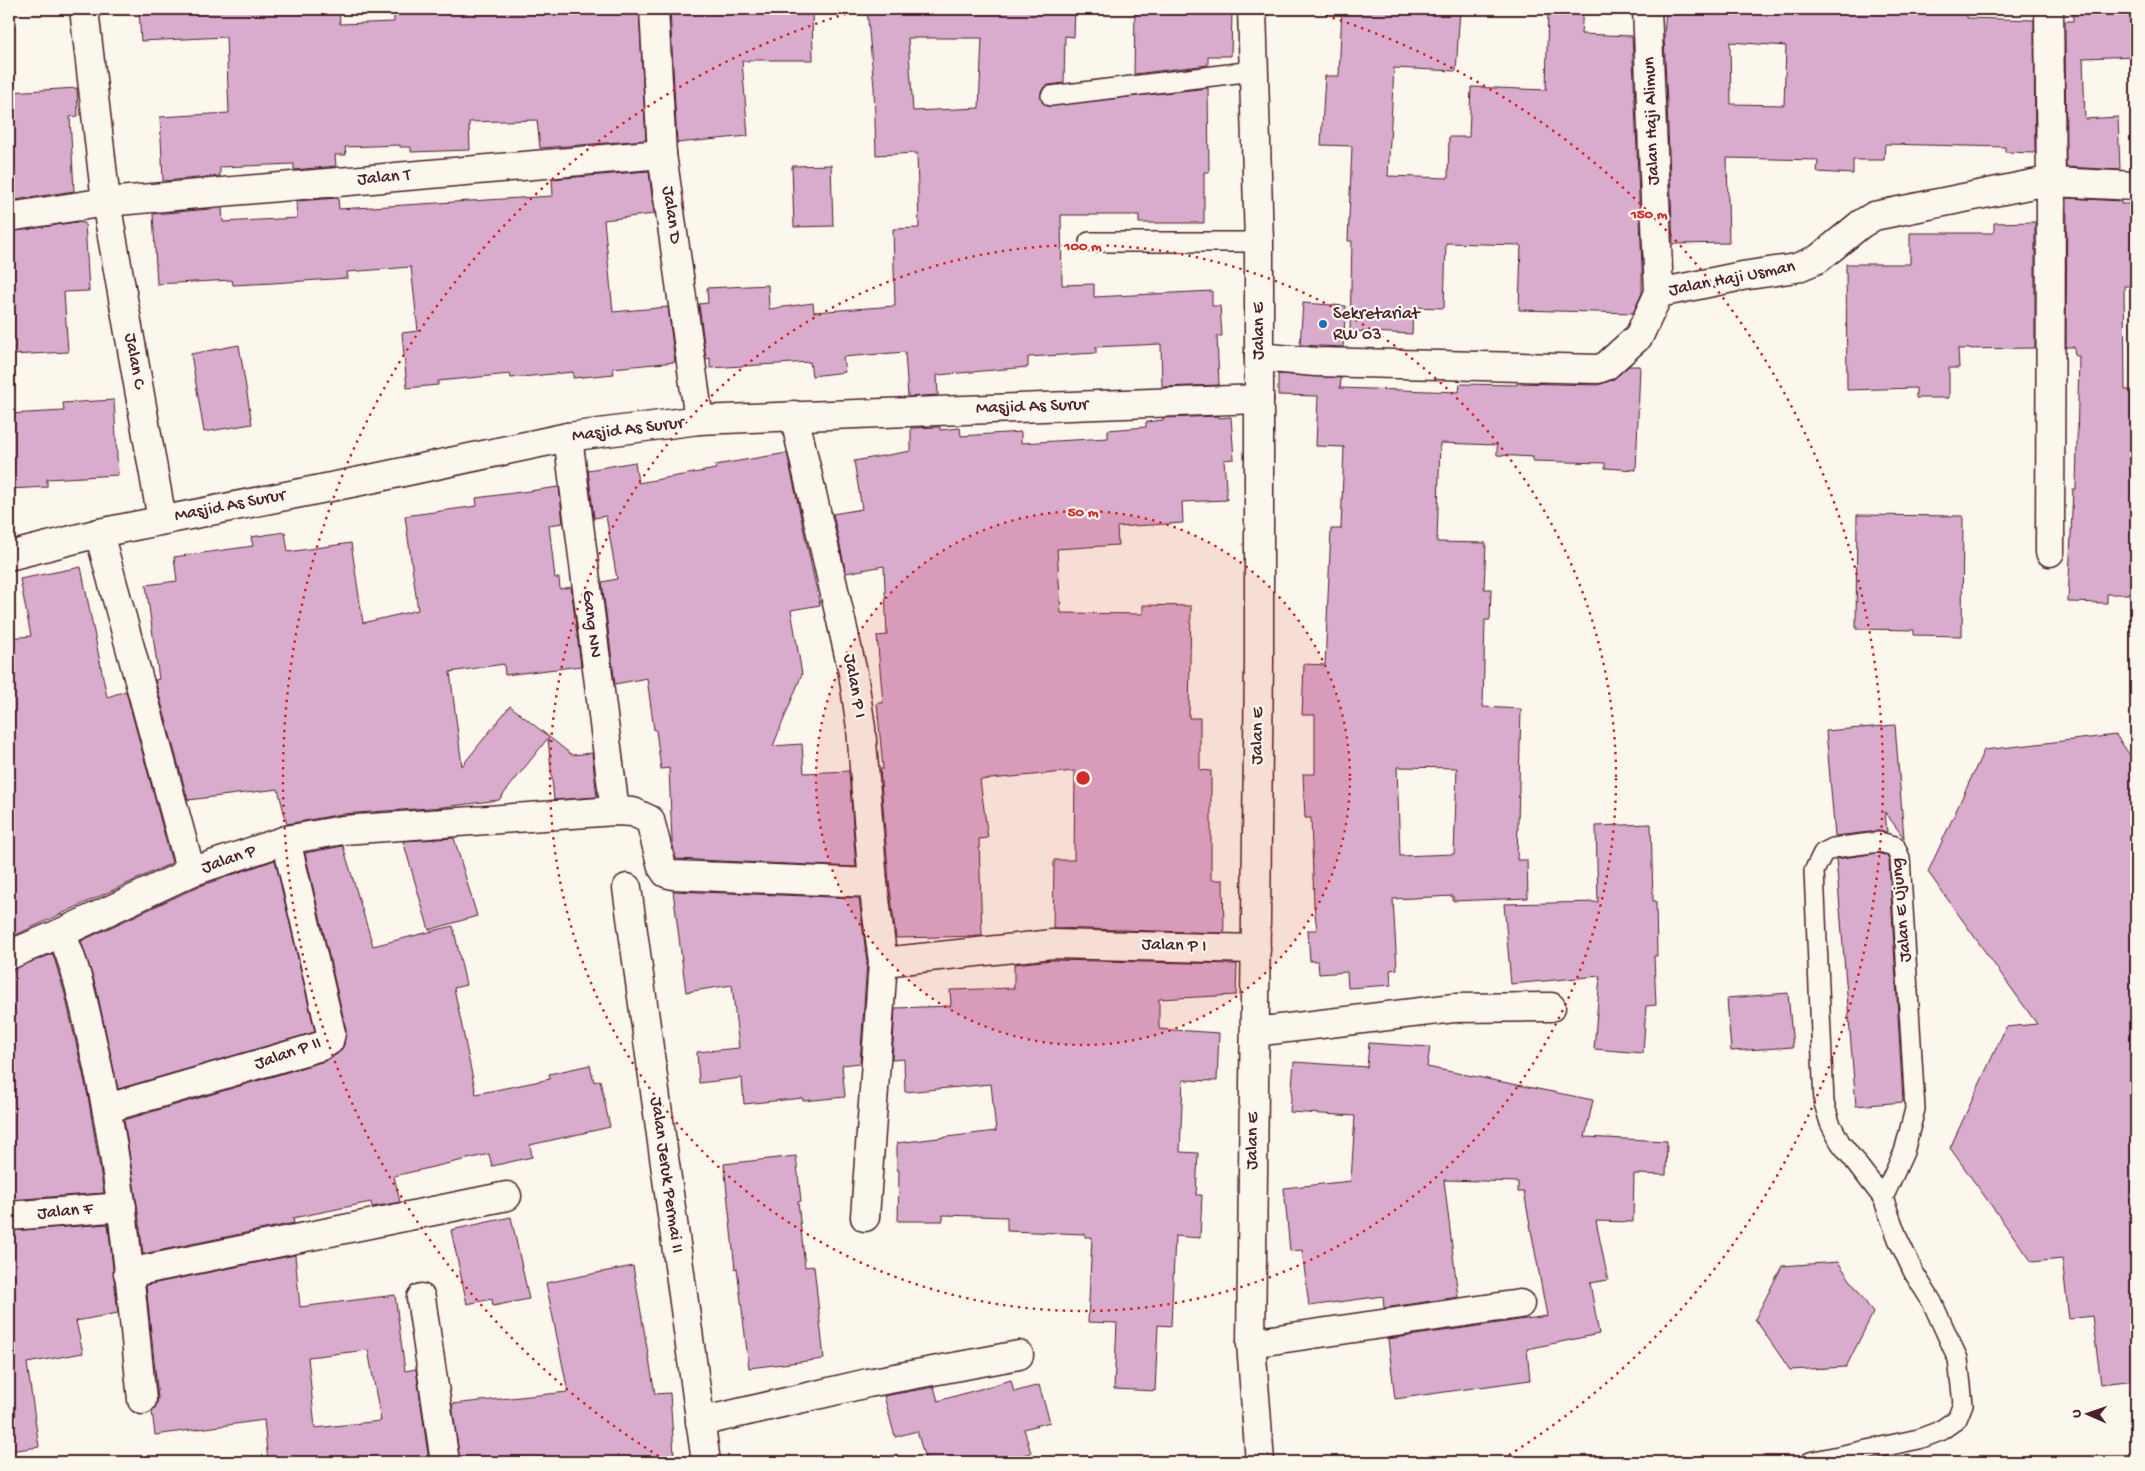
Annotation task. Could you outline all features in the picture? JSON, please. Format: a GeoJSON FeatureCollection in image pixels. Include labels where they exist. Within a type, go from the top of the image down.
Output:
{"type":"FeatureCollection","features":[{"type":"Feature","properties":{"kind":"street","name":"Jalan C"},"geometry":{"type":"LineString","coordinates":[[84,9],[106,202],[162,520]]}},
{"type":"Feature","properties":{"kind":"street","name":"Jalan D"},"geometry":{"type":"LineString","coordinates":[[654,9],[662,154],[698,420]]}},
{"type":"Feature","properties":{"kind":"street","name":"Jalan E"},"geometry":{"type":"LineString","coordinates":[[1252,9],[1259,242],[1259,661],[1251,1343],[1260,1462]]}},
{"type":"Feature","properties":{"kind":"street","name":"Jalan Haji Alimun"},"geometry":{"type":"LineString","coordinates":[[1647,9],[1659,293]]}},
{"type":"Feature","properties":{"kind":"street"},"geometry":{"type":"LineString","coordinates":[[2049,9],[2051,182],[2050,552]]}},
{"type":"Feature","properties":{"kind":"street","name":"Jalan T"},"geometry":{"type":"LineString","coordinates":[[106,202],[662,154]]}},
{"type":"Feature","properties":{"kind":"street","name":"Jalan Haji Usman"},"geometry":{"type":"LineString","coordinates":[[1259,357],[1316,362],[1598,369],[1606,366],[1639,336],[1659,293],[1742,276],[1796,268],[1818,259],[1861,224],[1874,216],[2051,182],[2136,186]]}},
{"type":"Feature","properties":{"kind":"street"},"geometry":{"type":"LineString","coordinates":[[9,216],[106,202]]}},
{"type":"Feature","properties":{"kind":"street","name":"Masjid As Surur"},"geometry":{"type":"LineString","coordinates":[[9,556],[99,533],[356,482],[568,437],[698,420],[1259,399]]}},
{"type":"Feature","properties":{"kind":"street","name":"Jalan P I"},"geometry":{"type":"LineString","coordinates":[[794,415],[852,673],[861,728],[873,883],[883,962],[865,1217]]}},
{"type":"Feature","properties":{"kind":"street","name":"Gang NN"},"geometry":{"type":"LineString","coordinates":[[568,437],[615,810]]}},
{"type":"Feature","properties":{"kind":"street","name":"Jalan P"},"geometry":{"type":"LineString","coordinates":[[99,533],[191,872],[286,840],[343,830],[615,810],[633,812],[650,820],[662,867],[666,872],[673,875],[873,883]]}},
{"type":"Feature","properties":{"kind":"street","name":"Jalan P II"},"geometry":{"type":"LineString","coordinates":[[108,1108],[321,1046],[329,1041],[331,1033],[286,840]]}},
{"type":"Feature","properties":{"kind":"street"},"geometry":{"type":"LineString","coordinates":[[9,955],[61,934],[191,872]]}},
{"type":"Feature","properties":{"kind":"street","name":"Jalan Jeruk Permai II"},"geometry":{"type":"LineString","coordinates":[[627,888],[706,1462]]}},
{"type":"Feature","properties":{"kind":"street"},"geometry":{"type":"LineString","coordinates":[[61,934],[71,956],[81,991],[108,1108],[122,1206],[142,1400]]}},
{"type":"Feature","properties":{"kind":"street","name":"Jalan P I"},"geometry":{"type":"LineString","coordinates":[[883,962],[1052,944],[1256,949]]}},
{"type":"Feature","properties":{"kind":"street"},"geometry":{"type":"LineString","coordinates":[[1255,1032],[1444,1009],[1551,1007]]}},
{"type":"Feature","properties":{"kind":"street"},"geometry":{"type":"LineString","coordinates":[[128,1273],[507,1196]]}},
{"type":"Feature","properties":{"kind":"street","name":"Jalan F"},"geometry":{"type":"LineString","coordinates":[[9,1216],[122,1206]]}},
{"type":"Feature","properties":{"kind":"street"},"geometry":{"type":"LineString","coordinates":[[421,1298],[444,1462]]}},
{"type":"Feature","properties":{"kind":"street"},"geometry":{"type":"LineString","coordinates":[[1251,1343],[1520,1304]]}},
{"type":"Feature","properties":{"kind":"street"},"geometry":{"type":"LineString","coordinates":[[700,1422],[868,1383],[1019,1355]]}},
{"type":"Feature","properties":{"kind":"lane"},"geometry":{"type":"LineString","coordinates":[[1051,96],[1253,71]]}},
{"type":"Feature","properties":{"kind":"lane"},"geometry":{"type":"LineString","coordinates":[[1089,242],[1259,242]]}},
{"type":"Feature","properties":{"kind":"lane","name":"Jalan E Ujung"},"geometry":{"type":"LineString","coordinates":[[1810,1462],[1919,1439],[1940,1431],[1957,1419],[1963,1404],[1958,1359],[1932,1302],[1914,1273],[1902,1248],[1883,1198],[1840,1142],[1830,1123],[1824,1103],[1814,871],[1823,853],[1833,848],[1880,842],[1895,846],[1900,858],[1915,1109],[1904,1152],[1883,1198]]}},
{"type":"Feature","properties":{"kind":"building"},"geometry":{"type":"Polygon","coordinates":[[[175,9],[339,9],[340,24],[394,22],[394,9],[639,9],[646,140],[540,148],[537,120],[469,122],[470,150],[411,152],[411,147],[400,147],[400,145],[345,147],[346,155],[335,155],[336,166],[294,170],[294,164],[220,167],[220,176],[163,181],[160,117],[229,113],[226,37],[141,41],[139,11],[175,9]]]}},
{"type":"Feature","properties":{"kind":"building"},"geometry":{"type":"Polygon","coordinates":[[[670,9],[812,9],[813,60],[742,61],[748,136],[677,143],[670,9]]]}},
{"type":"Feature","properties":{"kind":"building"},"geometry":{"type":"Polygon","coordinates":[[[867,9],[1075,9],[1074,37],[1065,36],[1064,83],[1044,87],[1041,92],[1042,102],[1047,106],[1208,88],[1209,172],[1204,172],[1204,223],[1139,223],[1139,215],[1061,215],[1062,285],[1094,284],[1094,297],[1212,291],[1212,306],[1220,306],[1222,336],[1217,336],[1219,385],[1162,387],[1161,344],[1096,347],[1096,353],[1028,357],[1028,367],[937,375],[938,395],[908,397],[905,352],[843,357],[845,372],[812,376],[810,362],[710,368],[710,358],[706,359],[699,304],[708,303],[707,288],[768,285],[769,309],[813,303],[814,312],[895,306],[893,229],[919,228],[917,153],[876,155],[874,87],[867,9]],[[908,38],[913,111],[979,108],[982,38],[908,38]]]}},
{"type":"Feature","properties":{"kind":"building"},"geometry":{"type":"Polygon","coordinates":[[[1135,9],[1232,11],[1231,56],[1208,56],[1208,65],[1134,74],[1135,9]]]}},
{"type":"Feature","properties":{"kind":"building"},"geometry":{"type":"Polygon","coordinates":[[[1342,9],[1460,9],[1456,71],[1394,68],[1388,176],[1448,178],[1449,137],[1469,137],[1471,87],[1546,90],[1548,9],[1583,9],[1581,34],[1632,36],[1642,266],[1642,293],[1633,313],[1519,310],[1521,245],[1446,243],[1444,308],[1413,307],[1412,334],[1350,331],[1352,241],[1348,241],[1352,146],[1321,145],[1325,76],[1339,76],[1342,9]]]}},
{"type":"Feature","properties":{"kind":"building"},"geometry":{"type":"Polygon","coordinates":[[[1666,9],[1967,9],[1967,18],[2034,20],[2035,153],[2005,152],[2005,147],[1885,144],[1884,160],[1853,160],[1853,174],[1817,172],[1818,160],[1727,158],[1729,243],[1673,244],[1664,36],[1666,9]],[[1730,42],[1731,104],[1784,105],[1786,46],[1730,42]]]}},
{"type":"Feature","properties":{"kind":"building"},"geometry":{"type":"Polygon","coordinates":[[[2073,9],[2134,9],[2136,56],[2083,58],[2085,119],[2118,117],[2120,170],[2066,167],[2065,21],[2073,21],[2073,9]]]}},
{"type":"Feature","properties":{"kind":"building"},"geometry":{"type":"Polygon","coordinates":[[[77,88],[78,116],[70,117],[74,191],[9,201],[9,92],[77,88]]]}},
{"type":"Feature","properties":{"kind":"building"},"geometry":{"type":"Polygon","coordinates":[[[831,165],[833,226],[794,227],[792,166],[831,165]]]}},
{"type":"Feature","properties":{"kind":"building"},"geometry":{"type":"Polygon","coordinates":[[[649,171],[654,214],[604,220],[613,312],[668,307],[675,362],[613,368],[614,374],[573,378],[573,372],[511,378],[510,374],[438,381],[438,385],[407,388],[402,333],[418,331],[411,267],[347,272],[348,278],[233,285],[232,280],[157,284],[153,214],[222,208],[223,222],[297,218],[296,201],[338,198],[339,209],[553,196],[552,179],[649,171]]]}},
{"type":"Feature","properties":{"kind":"building"},"geometry":{"type":"Polygon","coordinates":[[[2067,198],[2121,201],[2121,204],[2136,204],[2136,286],[2124,286],[2125,390],[2136,390],[2136,594],[2107,594],[2107,603],[2068,602],[2073,489],[2076,489],[2079,356],[2075,356],[2074,347],[2066,347],[2067,198]]]}},
{"type":"Feature","properties":{"kind":"building"},"geometry":{"type":"Polygon","coordinates":[[[76,222],[85,223],[89,291],[64,292],[68,352],[12,355],[9,295],[9,232],[76,222]]]}},
{"type":"Feature","properties":{"kind":"building"},"geometry":{"type":"Polygon","coordinates":[[[2035,222],[2035,348],[1958,349],[1959,368],[1949,368],[1949,398],[1916,398],[1916,388],[1847,390],[1846,264],[1910,264],[1910,233],[1994,233],[1994,223],[2035,222]]]}},
{"type":"Feature","properties":{"kind":"building","name":"Sekretariat RW 03"},"geometry":{"type":"Polygon","coordinates":[[[1303,303],[1346,306],[1343,347],[1300,345],[1303,303]]]}},
{"type":"Feature","properties":{"kind":"building"},"geometry":{"type":"Polygon","coordinates":[[[239,345],[252,424],[204,432],[191,354],[239,345]]]}},
{"type":"Feature","properties":{"kind":"building"},"geometry":{"type":"Polygon","coordinates":[[[1629,366],[1640,366],[1636,470],[1605,468],[1605,463],[1533,461],[1533,457],[1497,455],[1497,445],[1440,443],[1437,542],[1486,543],[1484,589],[1491,589],[1490,620],[1485,620],[1483,707],[1521,709],[1517,860],[1527,860],[1528,898],[1453,901],[1453,896],[1393,899],[1397,969],[1390,970],[1391,985],[1348,988],[1347,972],[1319,974],[1318,961],[1310,961],[1308,930],[1317,930],[1314,905],[1311,818],[1305,818],[1303,774],[1315,774],[1315,715],[1302,715],[1304,664],[1325,665],[1331,529],[1341,529],[1344,447],[1316,446],[1318,396],[1278,395],[1278,374],[1341,378],[1340,388],[1459,392],[1460,384],[1598,385],[1612,380],[1629,366]],[[1397,767],[1400,856],[1454,854],[1457,768],[1397,767]]]}},
{"type":"Feature","properties":{"kind":"building"},"geometry":{"type":"Polygon","coordinates":[[[114,400],[118,475],[47,479],[47,487],[9,489],[9,414],[64,411],[63,403],[114,400]]]}},
{"type":"Feature","properties":{"kind":"building"},"geometry":{"type":"Polygon","coordinates":[[[1219,416],[1219,418],[1231,417],[1234,459],[1224,460],[1227,500],[1182,502],[1183,523],[1117,527],[1118,545],[1057,549],[1061,613],[1143,614],[1143,605],[1191,606],[1189,718],[1200,718],[1200,770],[1211,771],[1211,880],[1223,880],[1224,933],[1053,928],[1054,860],[1074,860],[1075,771],[980,780],[988,838],[979,839],[982,936],[896,938],[889,881],[880,769],[883,769],[877,703],[883,703],[877,636],[887,635],[884,566],[846,573],[833,514],[862,509],[854,461],[911,451],[911,428],[940,427],[940,430],[960,428],[961,436],[1021,432],[1021,443],[1108,438],[1108,430],[1146,427],[1146,422],[1163,420],[1163,418],[1219,416]]]}},
{"type":"Feature","properties":{"kind":"building"},"geometry":{"type":"Polygon","coordinates":[[[787,453],[820,605],[791,610],[802,674],[773,746],[802,744],[804,773],[849,771],[856,867],[676,859],[672,841],[669,768],[661,769],[647,678],[615,684],[602,582],[617,579],[606,516],[594,518],[588,470],[635,462],[638,483],[716,469],[715,465],[787,453]]]}},
{"type":"Feature","properties":{"kind":"building"},"geometry":{"type":"Polygon","coordinates":[[[559,487],[563,523],[549,525],[555,578],[559,578],[560,589],[571,587],[581,666],[505,675],[504,664],[450,672],[462,766],[510,706],[572,755],[592,753],[597,797],[554,800],[548,738],[499,800],[444,807],[342,814],[287,824],[278,789],[188,800],[155,680],[159,679],[146,585],[177,581],[174,557],[253,546],[251,537],[285,532],[288,552],[351,543],[363,623],[418,610],[405,516],[477,506],[476,498],[559,487]]]}},
{"type":"Feature","properties":{"kind":"building"},"geometry":{"type":"Polygon","coordinates":[[[1857,515],[1963,516],[1962,636],[1914,635],[1914,630],[1856,629],[1857,515]]]}},
{"type":"Feature","properties":{"kind":"building"},"geometry":{"type":"Polygon","coordinates":[[[81,567],[107,697],[126,691],[172,863],[9,938],[9,638],[31,636],[20,579],[81,567]]]}},
{"type":"Feature","properties":{"kind":"building"},"geometry":{"type":"Polygon","coordinates":[[[1895,725],[1904,838],[1885,812],[1887,832],[1878,831],[1835,836],[1826,731],[1895,725]]]}},
{"type":"Feature","properties":{"kind":"building"},"geometry":{"type":"Polygon","coordinates":[[[2116,735],[2136,764],[2136,1380],[2101,1384],[2092,1316],[2069,1319],[2062,1259],[2032,1262],[1950,1148],[2006,1027],[2037,1024],[1928,872],[1984,750],[2116,735]]]}},
{"type":"Feature","properties":{"kind":"building"},"geometry":{"type":"Polygon","coordinates":[[[1651,824],[1653,901],[1656,901],[1657,956],[1654,956],[1656,1005],[1646,1006],[1643,1053],[1594,1049],[1600,976],[1511,984],[1504,904],[1598,902],[1596,826],[1651,824]]]}},
{"type":"Feature","properties":{"kind":"building"},"geometry":{"type":"Polygon","coordinates":[[[454,838],[477,916],[429,930],[403,841],[454,838]]]}},
{"type":"Feature","properties":{"kind":"building"},"geometry":{"type":"Polygon","coordinates":[[[343,846],[373,946],[453,926],[466,985],[454,988],[476,1094],[550,1079],[549,1074],[590,1065],[594,1082],[600,1080],[610,1127],[530,1145],[532,1157],[492,1166],[489,1154],[394,1176],[400,1202],[372,1207],[371,1202],[293,1218],[294,1223],[143,1254],[124,1120],[325,1061],[337,1054],[344,1045],[346,1029],[305,853],[343,846]]]}},
{"type":"Feature","properties":{"kind":"building"},"geometry":{"type":"Polygon","coordinates":[[[1878,853],[1887,856],[1889,861],[1903,1102],[1856,1106],[1836,859],[1878,853]]]}},
{"type":"Feature","properties":{"kind":"building"},"geometry":{"type":"Polygon","coordinates":[[[275,860],[315,1032],[118,1089],[96,987],[81,941],[197,887],[275,860]]]}},
{"type":"Feature","properties":{"kind":"building"},"geometry":{"type":"Polygon","coordinates":[[[673,891],[859,898],[867,962],[860,1063],[842,1065],[845,1097],[803,1101],[803,1098],[744,1104],[742,1078],[699,1083],[697,1052],[739,1048],[732,985],[686,992],[673,891]]]}},
{"type":"Feature","properties":{"kind":"building"},"geometry":{"type":"Polygon","coordinates":[[[53,954],[65,994],[88,1096],[104,1193],[9,1200],[9,970],[53,954]]]}},
{"type":"Feature","properties":{"kind":"building"},"geometry":{"type":"Polygon","coordinates":[[[1053,960],[1237,964],[1236,995],[1159,999],[1159,1029],[1219,1033],[1217,1081],[1183,1080],[1180,1152],[1198,1153],[1196,1195],[1202,1195],[1200,1238],[1175,1236],[1171,1326],[1158,1325],[1155,1391],[1114,1389],[1117,1323],[1088,1322],[1092,1237],[1085,1237],[1085,1234],[1007,1231],[1007,1217],[943,1215],[943,1221],[898,1221],[899,1170],[897,1170],[897,1143],[996,1131],[991,1084],[905,1092],[904,1059],[892,1060],[895,1008],[951,1006],[950,990],[1014,988],[1014,964],[1053,960]]]}},
{"type":"Feature","properties":{"kind":"building"},"geometry":{"type":"Polygon","coordinates":[[[1788,993],[1793,1047],[1731,1051],[1727,998],[1788,993]]]}},
{"type":"Feature","properties":{"kind":"building"},"geometry":{"type":"Polygon","coordinates":[[[1369,1043],[1430,1047],[1427,1067],[1593,1100],[1585,1137],[1667,1141],[1666,1175],[1634,1174],[1633,1222],[1596,1221],[1608,1280],[1590,1283],[1599,1334],[1527,1349],[1530,1380],[1395,1399],[1388,1339],[1547,1316],[1524,1192],[1518,1192],[1518,1182],[1444,1180],[1458,1297],[1384,1308],[1383,1296],[1309,1306],[1302,1250],[1290,1251],[1284,1188],[1351,1181],[1355,1116],[1290,1112],[1294,1062],[1367,1067],[1369,1043]]]}},
{"type":"Feature","properties":{"kind":"building"},"geometry":{"type":"Polygon","coordinates":[[[796,1156],[801,1201],[798,1202],[805,1267],[814,1266],[824,1359],[749,1368],[737,1268],[735,1269],[724,1164],[796,1156]]]}},
{"type":"Feature","properties":{"kind":"building"},"geometry":{"type":"Polygon","coordinates":[[[511,1217],[529,1299],[493,1306],[492,1299],[467,1304],[451,1230],[511,1217]]]}},
{"type":"Feature","properties":{"kind":"building"},"geometry":{"type":"Polygon","coordinates":[[[108,1224],[118,1313],[76,1321],[83,1353],[27,1363],[39,1447],[9,1451],[9,1231],[108,1224]]]}},
{"type":"Feature","properties":{"kind":"building"},"geometry":{"type":"Polygon","coordinates":[[[295,1255],[300,1307],[395,1295],[405,1371],[416,1369],[429,1462],[324,1462],[324,1457],[268,1462],[264,1420],[155,1435],[152,1411],[156,1406],[158,1398],[146,1285],[295,1255]],[[368,1350],[308,1357],[315,1428],[381,1421],[368,1350]]]}},
{"type":"Feature","properties":{"kind":"building"},"geometry":{"type":"Polygon","coordinates":[[[1838,1262],[1873,1313],[1846,1367],[1790,1370],[1755,1319],[1782,1266],[1838,1262]]]}},
{"type":"Feature","properties":{"kind":"building"},"geometry":{"type":"Polygon","coordinates":[[[633,1266],[655,1394],[670,1393],[674,1455],[617,1459],[617,1462],[460,1462],[452,1404],[568,1392],[546,1283],[633,1266]]]}},
{"type":"Feature","properties":{"kind":"building"},"geometry":{"type":"Polygon","coordinates":[[[1011,1380],[1014,1392],[1039,1385],[1050,1422],[1024,1429],[1031,1453],[999,1462],[926,1462],[917,1431],[895,1437],[884,1396],[934,1387],[938,1401],[1011,1380]]]}},
{"type":"Feature","properties":{"kind":"place","name":"Sekretariat RW 03"},"geometry":{"type":"Point","coordinates":[1323,324]}}]}
